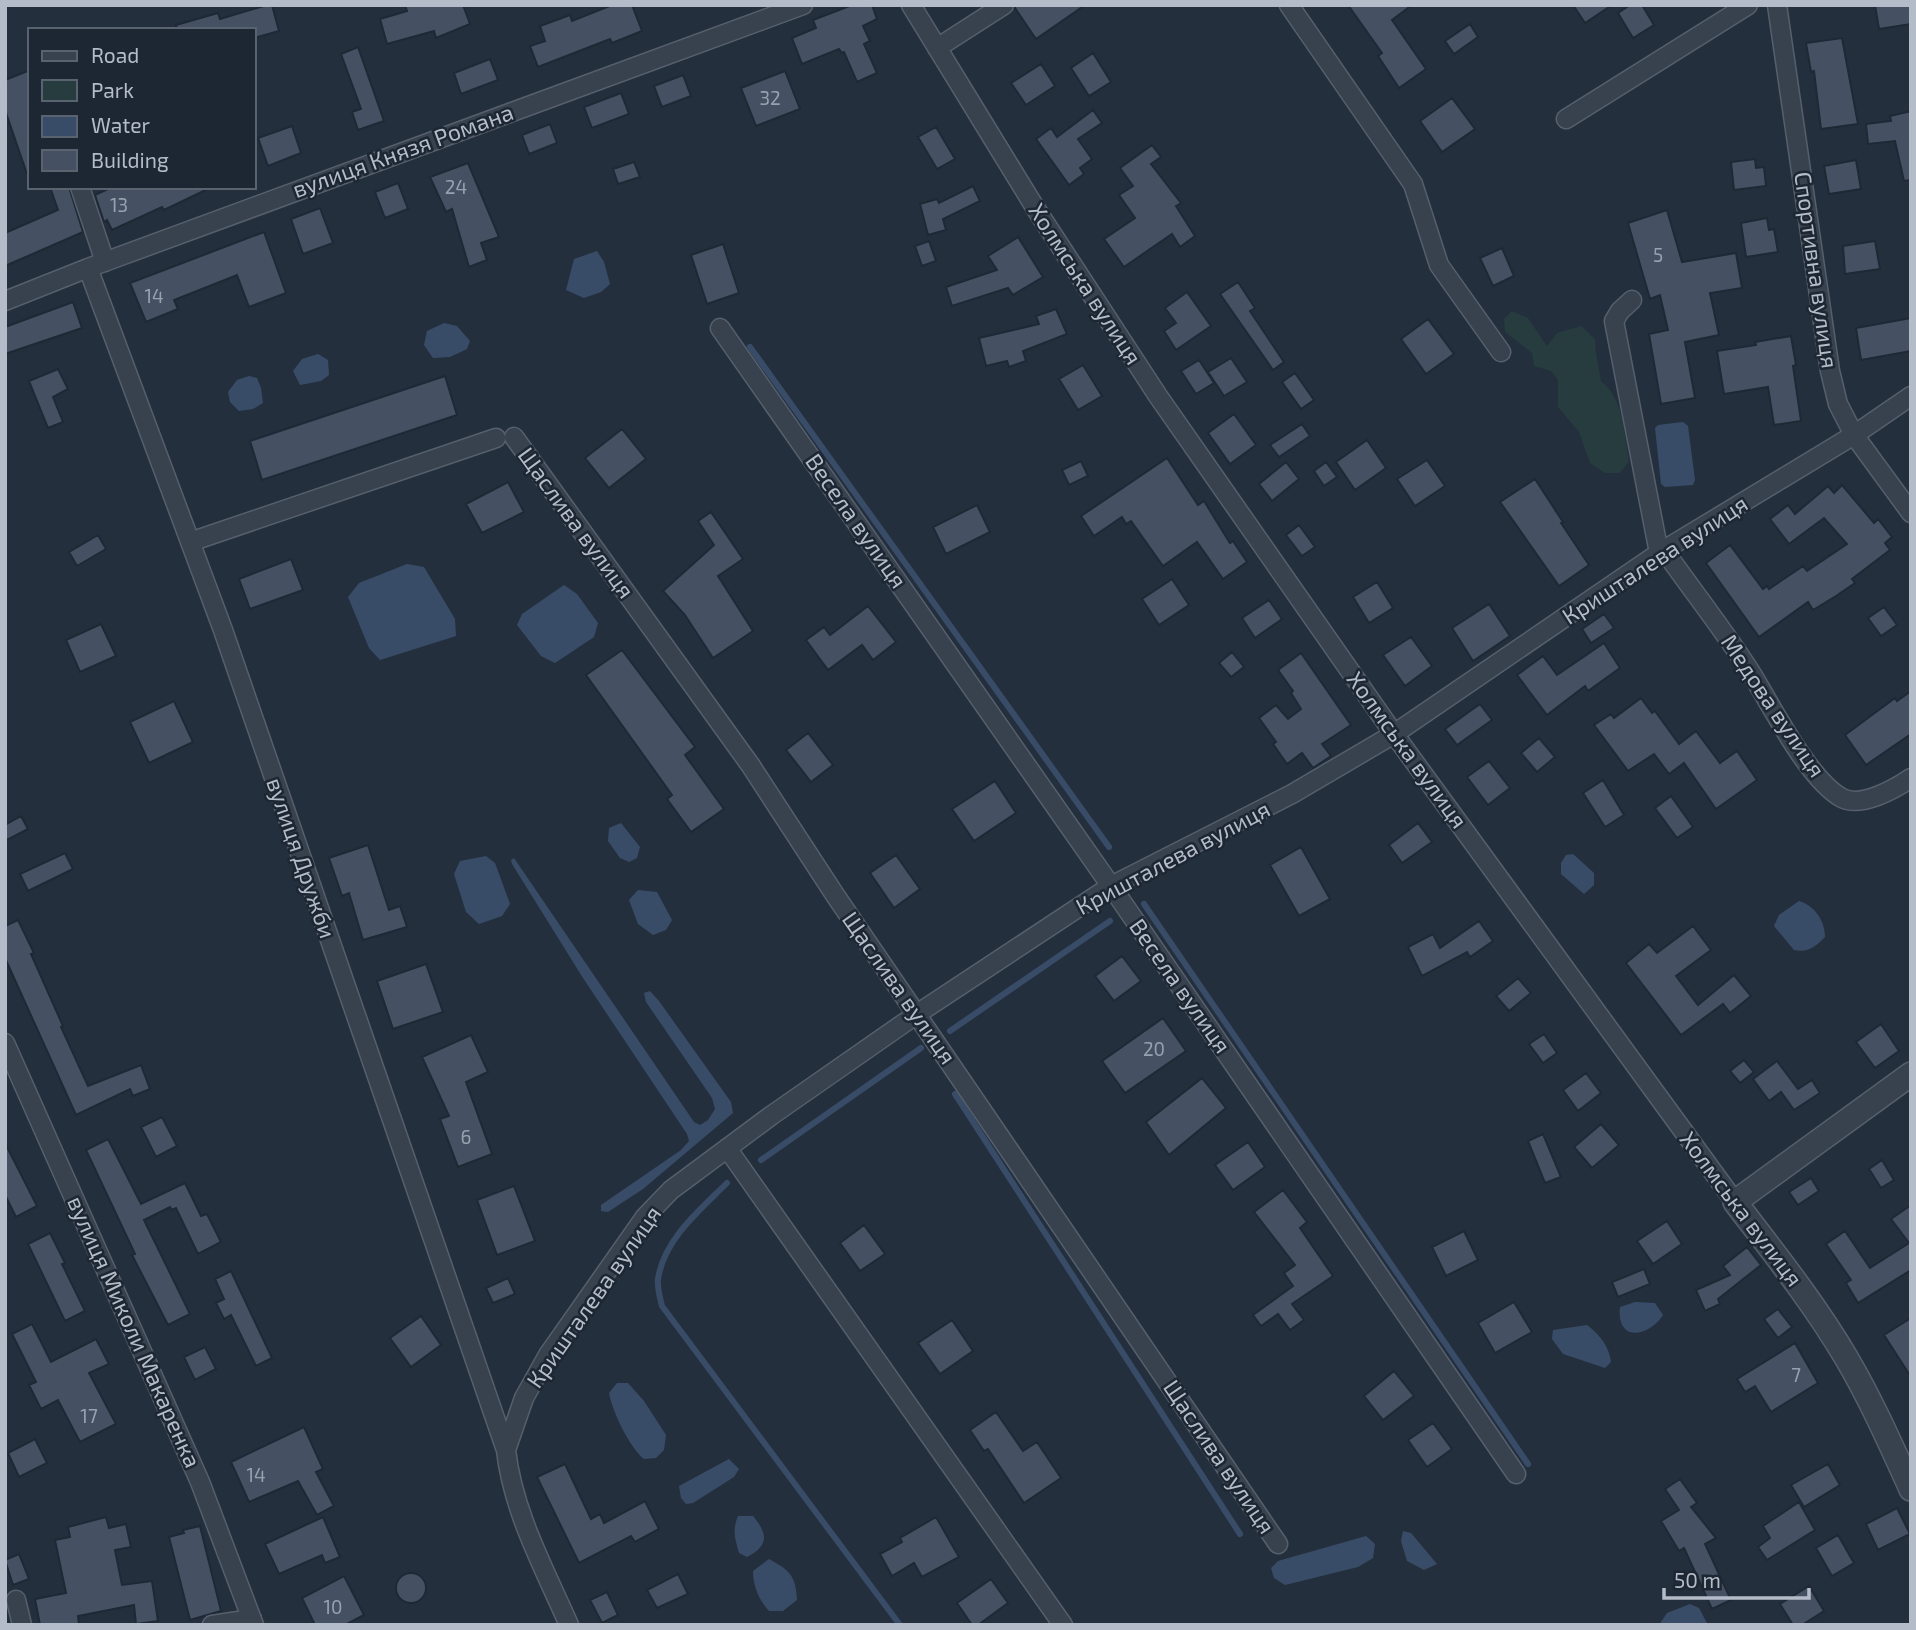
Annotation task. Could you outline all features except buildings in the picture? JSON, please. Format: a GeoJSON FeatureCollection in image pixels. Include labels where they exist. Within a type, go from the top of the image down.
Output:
{"type":"FeatureCollection","features":[{"type":"Feature","properties":{"kind":"street","name":"вулиця Князя Романа"},"geometry":{"type":"LineString","coordinates":[[5,301],[803,5]]}},
{"type":"Feature","properties":{"kind":"street","name":"Холмська вулиця"},"geometry":{"type":"LineString","coordinates":[[911,5],[1036,209],[1158,396],[1394,734],[1797,1283],[1847,1359],[1911,1489]]}},
{"type":"Feature","properties":{"kind":"street"},"geometry":{"type":"LineString","coordinates":[[937,48],[1004,5]]}},
{"type":"Feature","properties":{"kind":"street"},"geometry":{"type":"LineString","coordinates":[[1289,5],[1413,184],[1440,265],[1501,352]]}},
{"type":"Feature","properties":{"kind":"street"},"geometry":{"type":"LineString","coordinates":[[1566,119],[1748,5]]}},
{"type":"Feature","properties":{"kind":"street","name":"Спортивна вулиця"},"geometry":{"type":"LineString","coordinates":[[1777,5],[1830,371],[1838,404],[1854,435],[1911,513]]}},
{"type":"Feature","properties":{"kind":"street","name":"вулиця Дружби"},"geometry":{"type":"LineString","coordinates":[[80,189],[97,265],[190,541],[506,1450],[509,1480],[526,1528],[569,1625]]}},
{"type":"Feature","properties":{"kind":"street"},"geometry":{"type":"LineString","coordinates":[[1632,300],[1620,310],[1614,321],[1662,552]]}},
{"type":"Feature","properties":{"kind":"street","name":"Весела вулиця"},"geometry":{"type":"LineString","coordinates":[[720,328],[1111,886],[1516,1474]]}},
{"type":"Feature","properties":{"kind":"street","name":"Кришталева вулиця"},"geometry":{"type":"LineString","coordinates":[[506,1450],[524,1398],[548,1355],[645,1217],[671,1190],[917,1014],[1111,886],[1292,794],[1394,734],[1662,552],[1854,435],[1911,396]]}},
{"type":"Feature","properties":{"kind":"street","name":"Щаслива вулиця"},"geometry":{"type":"LineString","coordinates":[[190,541],[505,438],[751,766],[835,895],[1278,1544]]}},
{"type":"Feature","properties":{"kind":"street","name":"Медова вулиця"},"geometry":{"type":"LineString","coordinates":[[1662,552],[1747,666],[1810,768],[1828,787],[1844,799],[1870,800],[1911,778]]}},
{"type":"Feature","properties":{"kind":"street","name":"вулиця Миколи Макаренка"},"geometry":{"type":"LineString","coordinates":[[5,1043],[195,1470],[253,1622]]}},
{"type":"Feature","properties":{"kind":"street"},"geometry":{"type":"LineString","coordinates":[[1735,1202],[1911,1074]]}},
{"type":"Feature","properties":{"kind":"street"},"geometry":{"type":"LineString","coordinates":[[727,1148],[1063,1625]]}},
{"type":"Feature","properties":{"kind":"street"},"geometry":{"type":"LineString","coordinates":[[16,1600],[22,1625]]}},
{"type":"Feature","properties":{"kind":"street"},"geometry":{"type":"LineString","coordinates":[[212,1625],[253,1622]]}},
{"type":"Feature","properties":{"kind":"green space"},"geometry":{"type":"Polygon","coordinates":[[[1512,311],[1528,318],[1547,346],[1557,333],[1581,326],[1595,339],[1601,381],[1609,388],[1619,407],[1624,428],[1629,461],[1620,473],[1605,473],[1590,463],[1579,432],[1558,407],[1558,380],[1551,371],[1534,366],[1532,353],[1505,332],[1504,319],[1512,311]]]}},
{"type":"Feature","properties":{"kind":"water"},"geometry":{"type":"Polygon","coordinates":[[[597,251],[604,262],[610,284],[601,292],[584,298],[566,290],[574,259],[597,251]]]}},
{"type":"Feature","properties":{"kind":"water"},"geometry":{"type":"Polygon","coordinates":[[[444,323],[457,326],[470,341],[467,349],[450,357],[433,358],[424,345],[427,331],[444,323]]]}},
{"type":"Feature","properties":{"kind":"water"},"geometry":{"type":"Polygon","coordinates":[[[318,354],[328,360],[329,375],[321,381],[300,385],[293,371],[302,359],[318,354]]]}},
{"type":"Feature","properties":{"kind":"water"},"geometry":{"type":"Polygon","coordinates":[[[249,376],[257,378],[263,403],[253,409],[239,411],[230,402],[228,392],[237,380],[249,376]]]}},
{"type":"Feature","properties":{"kind":"water"},"geometry":{"type":"Polygon","coordinates":[[[1683,422],[1688,426],[1695,480],[1693,485],[1665,487],[1661,484],[1655,428],[1658,425],[1683,422]]]}},
{"type":"Feature","properties":{"kind":"water"},"geometry":{"type":"Polygon","coordinates":[[[407,564],[424,567],[455,619],[456,636],[380,660],[369,648],[348,597],[359,583],[407,564]]]}},
{"type":"Feature","properties":{"kind":"water"},"geometry":{"type":"Polygon","coordinates":[[[564,585],[577,594],[598,623],[594,637],[555,663],[541,656],[517,625],[522,614],[564,585]]]}},
{"type":"Feature","properties":{"kind":"water"},"geometry":{"type":"Polygon","coordinates":[[[621,823],[640,847],[637,858],[629,862],[620,858],[608,841],[609,828],[621,823]]]}},
{"type":"Feature","properties":{"kind":"water"},"geometry":{"type":"Polygon","coordinates":[[[1573,854],[1594,873],[1594,885],[1584,894],[1561,874],[1561,863],[1566,855],[1573,854]]]}},
{"type":"Feature","properties":{"kind":"water"},"geometry":{"type":"Polygon","coordinates":[[[486,856],[495,863],[510,904],[502,916],[479,924],[466,912],[454,874],[460,861],[486,856]]]}},
{"type":"Feature","properties":{"kind":"water"},"geometry":{"type":"Polygon","coordinates":[[[514,858],[694,1122],[700,1125],[708,1120],[715,1109],[712,1098],[646,1002],[644,993],[650,991],[659,1001],[731,1102],[733,1113],[643,1189],[608,1212],[601,1211],[601,1205],[681,1150],[689,1141],[512,864],[511,860],[514,858]]]}},
{"type":"Feature","properties":{"kind":"water"},"geometry":{"type":"Polygon","coordinates":[[[638,890],[657,892],[672,920],[666,930],[653,935],[638,924],[629,900],[638,890]]]}},
{"type":"Feature","properties":{"kind":"water"},"geometry":{"type":"Polygon","coordinates":[[[1799,901],[1814,910],[1825,931],[1825,937],[1821,941],[1803,951],[1794,950],[1774,926],[1779,915],[1799,901]]]}},
{"type":"Feature","properties":{"kind":"water"},"geometry":{"type":"Polygon","coordinates":[[[1635,1302],[1655,1303],[1663,1315],[1649,1328],[1634,1333],[1623,1326],[1620,1307],[1635,1302]]]}},
{"type":"Feature","properties":{"kind":"water"},"geometry":{"type":"Polygon","coordinates":[[[1587,1325],[1606,1346],[1611,1362],[1605,1368],[1563,1354],[1552,1339],[1553,1330],[1587,1325]]]}},
{"type":"Feature","properties":{"kind":"water"},"geometry":{"type":"Polygon","coordinates":[[[617,1383],[628,1383],[644,1401],[666,1435],[664,1450],[656,1458],[644,1459],[622,1429],[609,1393],[617,1383]]]}},
{"type":"Feature","properties":{"kind":"water"},"geometry":{"type":"Polygon","coordinates":[[[729,1459],[739,1469],[734,1477],[693,1503],[686,1504],[681,1498],[679,1486],[729,1459]]]}},
{"type":"Feature","properties":{"kind":"water"},"geometry":{"type":"Polygon","coordinates":[[[738,1516],[753,1516],[763,1534],[763,1544],[747,1557],[739,1553],[736,1543],[738,1516]]]}},
{"type":"Feature","properties":{"kind":"water"},"geometry":{"type":"Polygon","coordinates":[[[1403,1531],[1411,1533],[1437,1564],[1424,1570],[1407,1561],[1401,1541],[1403,1531]]]}},
{"type":"Feature","properties":{"kind":"water"},"geometry":{"type":"Polygon","coordinates":[[[1366,1536],[1375,1544],[1373,1558],[1358,1567],[1285,1585],[1274,1578],[1271,1568],[1278,1561],[1366,1536]]]}},
{"type":"Feature","properties":{"kind":"water"},"geometry":{"type":"Polygon","coordinates":[[[769,1559],[790,1574],[795,1585],[797,1600],[783,1611],[769,1611],[755,1587],[753,1571],[769,1559]]]}},
{"type":"Feature","properties":{"kind":"water"},"geometry":{"type":"Polygon","coordinates":[[[1690,1604],[1699,1608],[1708,1625],[1659,1625],[1667,1613],[1690,1604]]]}},
{"type":"Feature","properties":{"kind":"waterway"},"geometry":{"type":"LineString","coordinates":[[750,347],[1109,847]]}},
{"type":"Feature","properties":{"kind":"waterway"},"geometry":{"type":"LineString","coordinates":[[1144,904],[1528,1464]]}},
{"type":"Feature","properties":{"kind":"waterway"},"geometry":{"type":"LineString","coordinates":[[950,1031],[1110,921]]}},
{"type":"Feature","properties":{"kind":"waterway"},"geometry":{"type":"LineString","coordinates":[[761,1160],[921,1048]]}},
{"type":"Feature","properties":{"kind":"waterway"},"geometry":{"type":"LineString","coordinates":[[955,1094],[1240,1534]]}},
{"type":"Feature","properties":{"kind":"waterway"},"geometry":{"type":"LineString","coordinates":[[727,1183],[685,1226],[668,1251],[658,1279],[662,1306],[900,1625]]}}]}
